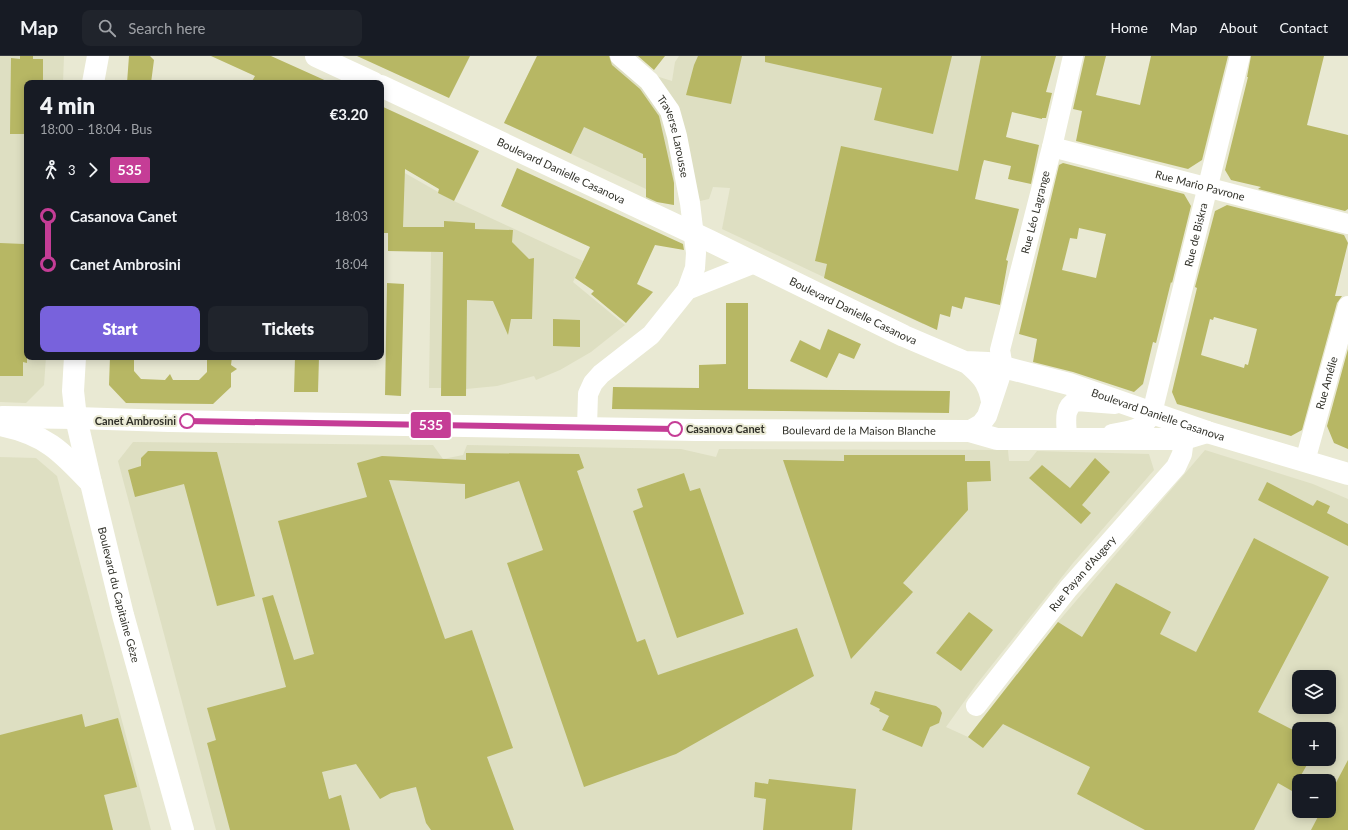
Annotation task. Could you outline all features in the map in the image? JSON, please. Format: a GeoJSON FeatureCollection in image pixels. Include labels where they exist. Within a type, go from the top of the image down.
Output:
{"type":"FeatureCollection","features":[{"type":"Feature","properties":{"kind":"street"},"geometry":{"type":"LineString","coordinates":[[91,56],[92,80]]}},
{"type":"Feature","properties":{"kind":"street"},"geometry":{"type":"LineString","coordinates":[[93,80],[98,56]]}},
{"type":"Feature","properties":{"kind":"street"},"geometry":{"type":"LineString","coordinates":[[316,56],[368,80]]}},
{"type":"Feature","properties":{"kind":"street","name":"Traverse Larousse"},"geometry":{"type":"LineString","coordinates":[[620,56],[649,81],[670,111],[677,136],[694,234],[696,262],[687,290]]}},
{"type":"Feature","properties":{"kind":"street","name":"Rue Léo Lagrange"},"geometry":{"type":"LineString","coordinates":[[1003,368],[1000,350],[1052,147],[1073,56]]}},
{"type":"Feature","properties":{"kind":"street","name":"Rue de Biskra"},"geometry":{"type":"LineString","coordinates":[[1152,413],[1240,56]]}},
{"type":"Feature","properties":{"kind":"street","name":"Boulevard Danielle Casanova"},"geometry":{"type":"LineString","coordinates":[[384,87],[755,263],[904,336],[965,362],[988,363],[1069,384],[1207,432],[1348,474]]}},
{"type":"Feature","properties":{"kind":"street","name":"Rue Mario Pavrone"},"geometry":{"type":"LineString","coordinates":[[1052,147],[1348,224]]}},
{"type":"Feature","properties":{"kind":"street"},"geometry":{"type":"LineString","coordinates":[[587,427],[588,394],[593,383],[601,374],[651,335],[687,290],[755,263]]}},
{"type":"Feature","properties":{"kind":"street","name":"Rue Amélie"},"geometry":{"type":"LineString","coordinates":[[1305,461],[1348,306]]}},
{"type":"Feature","properties":{"kind":"street","name":"Boulevard du Capitaine Gèze"},"geometry":{"type":"LineString","coordinates":[[75,360],[73,391],[76,418],[123,615],[183,830]]}},
{"type":"Feature","properties":{"kind":"street"},"geometry":{"type":"LineString","coordinates":[[965,362],[979,375],[988,387],[991,401]]}},
{"type":"Feature","properties":{"kind":"street"},"geometry":{"type":"LineString","coordinates":[[969,431],[981,424],[987,416],[1003,368]]}},
{"type":"Feature","properties":{"kind":"street"},"geometry":{"type":"LineString","coordinates":[[1067,438],[1067,408],[1076,401],[1131,406]]}},
{"type":"Feature","properties":{"kind":"street"},"geometry":{"type":"LineString","coordinates":[[1091,438],[1142,427],[1148,422],[1152,413]]}},
{"type":"Feature","properties":{"kind":"street","name":"Boulevard de la Maison Blanche"},"geometry":{"type":"LineString","coordinates":[[0,418],[969,431],[997,438],[1184,439],[1207,432]]}},
{"type":"Feature","properties":{"kind":"street"},"geometry":{"type":"LineString","coordinates":[[0,425],[18,429],[44,439],[71,462],[91,482]]}},
{"type":"Feature","properties":{"kind":"street","name":"Rue Payan d'Augery"},"geometry":{"type":"LineString","coordinates":[[976,706],[1068,589],[1176,467],[1182,454],[1184,439]]}},
{"type":"Feature","properties":{"kind":"shaded area"},"geometry":{"type":"Polygon","coordinates":[[[0,56],[64,56],[63,80],[24,80],[24,360],[46,360],[44,385],[26,403],[0,402],[0,56]]]}},
{"type":"Feature","properties":{"kind":"shaded area"},"geometry":{"type":"Polygon","coordinates":[[[537,56],[611,56],[648,89],[665,121],[674,170],[674,205],[646,200],[646,189],[504,123],[537,56]]]}},
{"type":"Feature","properties":{"kind":"shaded area"},"geometry":{"type":"Polygon","coordinates":[[[679,56],[981,56],[958,172],[923,324],[722,229],[730,188],[713,187],[709,199],[700,201],[656,76],[672,81],[675,62],[679,56]]]}},
{"type":"Feature","properties":{"kind":"shaded area"},"geometry":{"type":"Polygon","coordinates":[[[403,172],[454,201],[583,261],[573,282],[625,325],[591,352],[560,370],[536,380],[534,376],[497,386],[466,389],[466,396],[441,396],[441,388],[429,388],[431,252],[388,251],[388,233],[384,233],[384,225],[403,172]]]}},
{"type":"Feature","properties":{"kind":"shaded area"},"geometry":{"type":"Polygon","coordinates":[[[133,442],[433,445],[443,459],[463,455],[467,445],[681,449],[716,457],[719,449],[1008,450],[1009,461],[1029,461],[1037,451],[1149,454],[1154,470],[1073,563],[976,685],[946,727],[968,737],[1058,622],[1205,450],[1313,484],[1348,499],[1348,830],[216,830],[118,461],[133,442]]]}},
{"type":"Feature","properties":{"kind":"shaded area"},"geometry":{"type":"Polygon","coordinates":[[[0,457],[36,458],[57,476],[151,830],[0,830],[0,457]]]}},
{"type":"Feature","properties":{"kind":"building"},"geometry":{"type":"Polygon","coordinates":[[[20,56],[33,56],[33,59],[43,59],[43,80],[24,80],[24,134],[10,134],[11,58],[20,59],[20,56]]]}},
{"type":"Feature","properties":{"kind":"building"},"geometry":{"type":"Polygon","coordinates":[[[129,56],[150,56],[154,60],[151,80],[127,80],[129,56]]]}},
{"type":"Feature","properties":{"kind":"building"},"geometry":{"type":"Polygon","coordinates":[[[211,56],[271,56],[324,80],[253,80],[255,76],[211,56]]]}},
{"type":"Feature","properties":{"kind":"building"},"geometry":{"type":"Polygon","coordinates":[[[357,56],[470,56],[449,98],[357,56]]]}},
{"type":"Feature","properties":{"kind":"building"},"geometry":{"type":"Polygon","coordinates":[[[537,56],[609,56],[612,65],[640,89],[659,116],[674,183],[674,205],[657,202],[646,197],[646,158],[643,158],[643,154],[584,127],[571,154],[504,123],[537,56]]]}},
{"type":"Feature","properties":{"kind":"building"},"geometry":{"type":"Polygon","coordinates":[[[638,56],[665,56],[654,70],[638,56]]]}},
{"type":"Feature","properties":{"kind":"building"},"geometry":{"type":"Polygon","coordinates":[[[698,56],[742,56],[731,104],[686,95],[698,56]]]}},
{"type":"Feature","properties":{"kind":"building"},"geometry":{"type":"Polygon","coordinates":[[[765,56],[952,56],[933,134],[874,120],[882,88],[765,62],[765,56]]]}},
{"type":"Feature","properties":{"kind":"building"},"geometry":{"type":"Polygon","coordinates":[[[981,56],[1056,56],[1046,92],[1052,93],[1046,118],[1042,119],[1012,112],[1006,137],[1039,145],[1031,184],[1008,179],[1011,166],[984,160],[982,167],[975,199],[1019,209],[1006,260],[1008,261],[1000,305],[965,297],[962,309],[952,306],[950,317],[940,314],[937,330],[824,278],[827,264],[815,261],[841,146],[958,171],[981,56]]]}},
{"type":"Feature","properties":{"kind":"building"},"geometry":{"type":"Polygon","coordinates":[[[1085,56],[1106,56],[1096,95],[1140,105],[1151,56],[1228,56],[1202,160],[1188,169],[1076,141],[1082,111],[1073,109],[1085,56]]]}},
{"type":"Feature","properties":{"kind":"building"},"geometry":{"type":"Polygon","coordinates":[[[1251,56],[1324,56],[1307,125],[1348,135],[1348,209],[1345,211],[1258,189],[1261,187],[1231,180],[1225,170],[1248,77],[1251,56]]]}},
{"type":"Feature","properties":{"kind":"building"},"geometry":{"type":"Polygon","coordinates":[[[384,107],[479,151],[454,201],[438,193],[439,189],[405,169],[403,227],[444,227],[444,221],[475,223],[475,229],[513,230],[512,242],[529,259],[534,258],[532,319],[511,319],[508,335],[493,301],[467,300],[466,396],[441,396],[443,252],[388,251],[388,233],[384,233],[384,107]]]}},
{"type":"Feature","properties":{"kind":"building"},"geometry":{"type":"Polygon","coordinates":[[[1063,163],[1184,194],[1191,206],[1156,343],[1153,342],[1143,384],[1134,392],[1073,372],[1033,362],[1037,339],[1019,334],[1059,165],[1063,163]],[[1079,228],[1077,239],[1070,238],[1062,270],[1096,278],[1106,234],[1079,228]]]}},
{"type":"Feature","properties":{"kind":"building"},"geometry":{"type":"Polygon","coordinates":[[[517,168],[683,244],[684,250],[655,245],[637,284],[653,292],[626,323],[591,294],[594,291],[575,278],[590,247],[501,206],[517,168]]]}},
{"type":"Feature","properties":{"kind":"building"},"geometry":{"type":"Polygon","coordinates":[[[1227,205],[1344,235],[1348,243],[1335,296],[1342,296],[1337,303],[1302,430],[1291,436],[1177,404],[1172,392],[1197,288],[1195,287],[1215,211],[1227,205]],[[1214,317],[1213,320],[1210,319],[1201,355],[1244,368],[1245,364],[1248,365],[1257,329],[1214,317]]]}},
{"type":"Feature","properties":{"kind":"building"},"geometry":{"type":"Polygon","coordinates":[[[0,243],[24,244],[24,360],[27,360],[27,363],[23,362],[23,376],[0,376],[0,243]]]}},
{"type":"Feature","properties":{"kind":"building"},"geometry":{"type":"Polygon","coordinates":[[[387,283],[404,284],[401,396],[385,395],[387,283]]]}},
{"type":"Feature","properties":{"kind":"building"},"geometry":{"type":"Polygon","coordinates":[[[726,303],[748,303],[748,389],[950,391],[949,413],[612,409],[613,387],[699,388],[699,365],[726,364],[726,303]]]}},
{"type":"Feature","properties":{"kind":"building"},"geometry":{"type":"Polygon","coordinates":[[[553,319],[580,320],[580,347],[553,346],[553,319]]]}},
{"type":"Feature","properties":{"kind":"building"},"geometry":{"type":"Polygon","coordinates":[[[828,329],[861,344],[854,359],[839,353],[827,378],[790,361],[800,340],[820,350],[828,329]]]}},
{"type":"Feature","properties":{"kind":"building"},"geometry":{"type":"Polygon","coordinates":[[[1348,349],[1348,449],[1334,443],[1327,426],[1348,349]]]}},
{"type":"Feature","properties":{"kind":"building"},"geometry":{"type":"Polygon","coordinates":[[[110,360],[134,360],[134,371],[141,379],[165,380],[170,374],[173,380],[199,380],[207,372],[207,360],[232,360],[231,365],[237,369],[231,373],[231,387],[213,404],[126,403],[109,385],[110,360]]]}},
{"type":"Feature","properties":{"kind":"building"},"geometry":{"type":"Polygon","coordinates":[[[295,360],[319,360],[318,392],[294,392],[295,360]]]}},
{"type":"Feature","properties":{"kind":"building"},"geometry":{"type":"Polygon","coordinates":[[[148,451],[217,452],[255,596],[217,606],[184,484],[135,497],[128,470],[141,466],[141,458],[148,451]]]}},
{"type":"Feature","properties":{"kind":"building"},"geometry":{"type":"Polygon","coordinates":[[[466,453],[579,454],[584,468],[577,471],[637,642],[645,639],[658,675],[797,628],[814,676],[676,754],[584,787],[507,563],[543,550],[519,481],[465,499],[465,484],[389,480],[445,639],[472,630],[513,748],[487,757],[514,830],[431,830],[426,823],[416,787],[391,793],[380,799],[356,764],[322,772],[329,799],[341,795],[350,830],[230,830],[207,743],[216,740],[207,708],[286,687],[262,598],[273,595],[294,660],[314,654],[278,521],[367,497],[357,463],[382,456],[466,460],[466,453]]]}},
{"type":"Feature","properties":{"kind":"building"},"geometry":{"type":"Polygon","coordinates":[[[844,455],[965,455],[965,461],[990,461],[991,481],[967,482],[968,510],[903,583],[913,592],[851,659],[783,460],[844,461],[844,455]]]}},
{"type":"Feature","properties":{"kind":"building"},"geometry":{"type":"Polygon","coordinates":[[[1095,458],[1110,472],[1082,505],[1091,513],[1081,524],[1029,478],[1042,465],[1070,488],[1095,458]]]}},
{"type":"Feature","properties":{"kind":"building"},"geometry":{"type":"Polygon","coordinates":[[[684,473],[690,491],[700,488],[744,614],[677,638],[633,511],[643,507],[637,489],[684,473]]]}},
{"type":"Feature","properties":{"kind":"building"},"geometry":{"type":"Polygon","coordinates":[[[1267,482],[1313,506],[1317,500],[1330,506],[1327,513],[1348,524],[1348,546],[1258,500],[1267,482]]]}},
{"type":"Feature","properties":{"kind":"building"},"geometry":{"type":"Polygon","coordinates":[[[1254,538],[1329,577],[1258,712],[1292,729],[1292,766],[1306,766],[1302,774],[1292,774],[1292,791],[1278,783],[1254,830],[1145,830],[1077,794],[1090,767],[1003,724],[983,748],[968,737],[1058,622],[1082,637],[1116,583],[1171,612],[1160,634],[1196,652],[1254,538]]]}},
{"type":"Feature","properties":{"kind":"building"},"geometry":{"type":"Polygon","coordinates":[[[969,612],[993,630],[961,671],[936,653],[969,612]]]}},
{"type":"Feature","properties":{"kind":"building"},"geometry":{"type":"Polygon","coordinates":[[[875,691],[936,706],[940,709],[942,713],[939,723],[930,727],[922,747],[882,730],[889,716],[870,704],[875,691]]]}},
{"type":"Feature","properties":{"kind":"building"},"geometry":{"type":"Polygon","coordinates":[[[82,714],[85,727],[118,718],[137,787],[104,795],[113,830],[0,830],[0,735],[82,714]]]}},
{"type":"Feature","properties":{"kind":"building"},"geometry":{"type":"Polygon","coordinates":[[[1348,760],[1348,830],[1311,830],[1317,818],[1336,818],[1336,783],[1348,760]]]}},
{"type":"Feature","properties":{"kind":"building"},"geometry":{"type":"Polygon","coordinates":[[[769,779],[856,789],[852,830],[763,830],[766,799],[754,797],[755,782],[768,784],[769,779]]]}},
{"type":"Feature","properties":{"kind":"bus line","name":"535"},"geometry":{"type":"LineString","coordinates":[[187,421],[675,429]]}},
{"type":"Feature","properties":{"kind":"place","name":"Canet Ambrosini"},"geometry":{"type":"Point","coordinates":[187,421]}},
{"type":"Feature","properties":{"kind":"place","name":"Casanova Canet"},"geometry":{"type":"Point","coordinates":[675,429]}}]}
